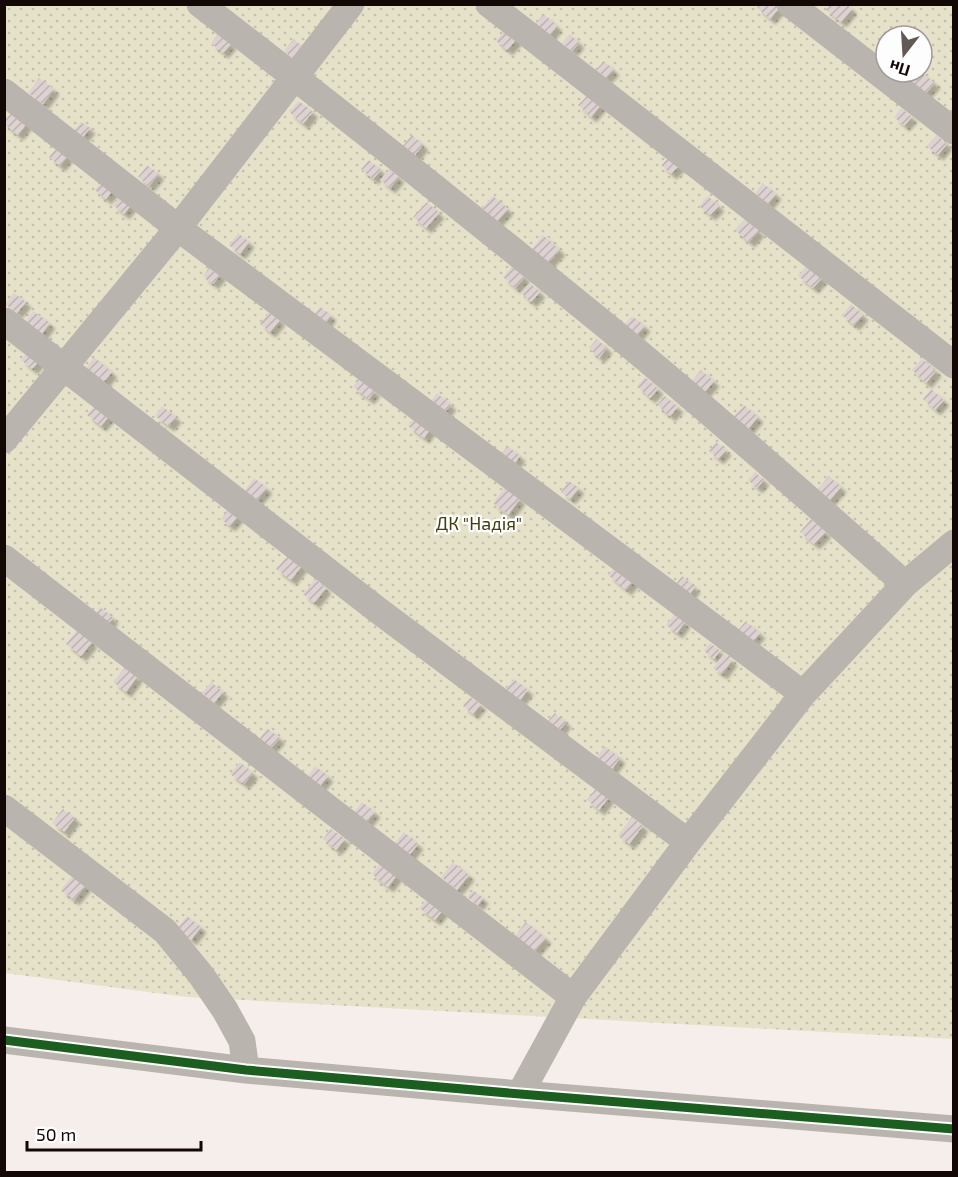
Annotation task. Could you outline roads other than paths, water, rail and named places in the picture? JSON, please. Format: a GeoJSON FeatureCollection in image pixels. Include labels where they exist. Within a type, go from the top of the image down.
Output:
{"type":"FeatureCollection","features":[{"type":"Feature","properties":{"kind":"street"},"geometry":{"type":"LineString","coordinates":[[200,4],[611,330],[906,584]]}},
{"type":"Feature","properties":{"kind":"street"},"geometry":{"type":"LineString","coordinates":[[4,440],[178,228],[351,4]]}},
{"type":"Feature","properties":{"kind":"street"},"geometry":{"type":"LineString","coordinates":[[489,4],[954,365]]}},
{"type":"Feature","properties":{"kind":"street"},"geometry":{"type":"LineString","coordinates":[[790,4],[954,131]]}},
{"type":"Feature","properties":{"kind":"street"},"geometry":{"type":"LineString","coordinates":[[4,92],[178,228],[802,694]]}},
{"type":"Feature","properties":{"kind":"street"},"geometry":{"type":"LineString","coordinates":[[4,321],[379,611],[688,842]]}},
{"type":"Feature","properties":{"kind":"street"},"geometry":{"type":"LineString","coordinates":[[520,1094],[573,997],[802,694],[906,584],[954,543]]}},
{"type":"Feature","properties":{"kind":"street"},"geometry":{"type":"LineString","coordinates":[[4,558],[573,997]]}},
{"type":"Feature","properties":{"kind":"street"},"geometry":{"type":"LineString","coordinates":[[4,808],[165,931],[201,975],[225,1010],[242,1041],[246,1070]]}},
{"type":"Feature","properties":{"kind":"street"},"geometry":{"type":"LineString","coordinates":[[4,1040],[246,1070],[954,1129]]}},
{"type":"Feature","properties":{"kind":"park label","name":"ДК \"Надія\""},"geometry":{"type":"Point","coordinates":[479,523]}}]}
